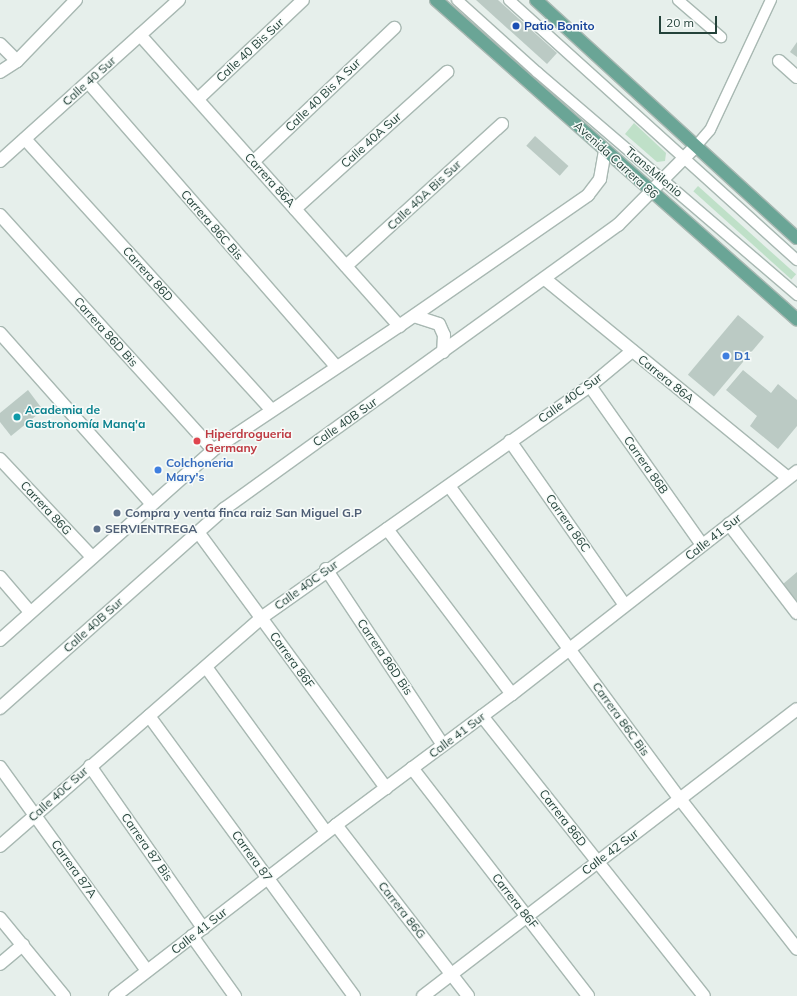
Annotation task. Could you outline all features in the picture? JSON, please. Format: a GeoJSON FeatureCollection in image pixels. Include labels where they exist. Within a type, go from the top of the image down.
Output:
{"type":"FeatureCollection","features":[{"type":"Feature","properties":{"kind":"main road","name":"Avenida Carrera 86"},"geometry":{"type":"LineString","coordinates":[[436,0],[797,319]]}},
{"type":"Feature","properties":{"kind":"main road"},"geometry":{"type":"LineString","coordinates":[[536,0],[797,238]]}},
{"type":"Feature","properties":{"kind":"street"},"geometry":{"type":"LineString","coordinates":[[0,72],[17,61],[76,0]]}},
{"type":"Feature","properties":{"kind":"street","name":"Calle 40 Sur"},"geometry":{"type":"LineString","coordinates":[[1,158],[25,139],[179,0]]}},
{"type":"Feature","properties":{"kind":"street","name":"Calle 40 Bis Sur"},"geometry":{"type":"LineString","coordinates":[[198,99],[303,0]]}},
{"type":"Feature","properties":{"kind":"street","name":"Calle 40 Bis A Sur"},"geometry":{"type":"LineString","coordinates":[[254,162],[394,28]]}},
{"type":"Feature","properties":{"kind":"street","name":"Carrera 86A"},"geometry":{"type":"LineString","coordinates":[[140,35],[399,326]]}},
{"type":"Feature","properties":{"kind":"street"},"geometry":{"type":"LineString","coordinates":[[0,44],[17,61]]}},
{"type":"Feature","properties":{"kind":"street"},"geometry":{"type":"LineString","coordinates":[[779,61],[797,77]]}},
{"type":"Feature","properties":{"kind":"street","name":"Calle 40A Sur"},"geometry":{"type":"LineString","coordinates":[[295,209],[447,72]]}},
{"type":"Feature","properties":{"kind":"street","name":"Carrera 86C Bis"},"geometry":{"type":"LineString","coordinates":[[88,82],[337,367]]}},
{"type":"Feature","properties":{"kind":"street","name":"Calle 40A Bis Sur"},"geometry":{"type":"LineString","coordinates":[[346,266],[502,124]]}},
{"type":"Feature","properties":{"kind":"street","name":"Carrera 86D"},"geometry":{"type":"LineString","coordinates":[[25,139],[271,409]]}},
{"type":"Feature","properties":{"kind":"street","name":"Calle 40B Sur"},"geometry":{"type":"LineString","coordinates":[[0,708],[198,532],[248,490],[545,279],[618,225],[696,146]]}},
{"type":"Feature","properties":{"kind":"street"},"geometry":{"type":"LineString","coordinates":[[0,640],[151,503],[212,450],[271,409],[414,316],[588,195],[600,179],[604,150]]}},
{"type":"Feature","properties":{"kind":"street","name":"Carrera 86D Bis"},"geometry":{"type":"LineString","coordinates":[[0,215],[212,450]]}},
{"type":"Feature","properties":{"kind":"street","name":"Carrera 86A"},"geometry":{"type":"LineString","coordinates":[[545,279],[632,351],[792,474]]}},
{"type":"Feature","properties":{"kind":"street"},"geometry":{"type":"LineString","coordinates":[[414,316],[439,324],[444,335],[443,352]]}},
{"type":"Feature","properties":{"kind":"street"},"geometry":{"type":"LineString","coordinates":[[0,333],[151,503]]}},
{"type":"Feature","properties":{"kind":"street","name":"Calle 40C Sur"},"geometry":{"type":"LineString","coordinates":[[0,846],[261,618],[326,569],[387,529],[590,386],[632,351]]}},
{"type":"Feature","properties":{"kind":"street","name":"Carrera 86B"},"geometry":{"type":"LineString","coordinates":[[590,386],[702,546]]}},
{"type":"Feature","properties":{"kind":"street","name":"Carrera 86C"},"geometry":{"type":"LineString","coordinates":[[510,441],[625,605]]}},
{"type":"Feature","properties":{"kind":"street","name":"Carrera 86G"},"geometry":{"type":"LineString","coordinates":[[1,461],[92,557]]}},
{"type":"Feature","properties":{"kind":"street","name":"Calle 41 Sur"},"geometry":{"type":"LineString","coordinates":[[117,995],[326,832],[512,694],[792,474]]}},
{"type":"Feature","properties":{"kind":"street","name":"Carrera 86C Bis"},"geometry":{"type":"LineString","coordinates":[[449,486],[680,799],[797,949]]}},
{"type":"Feature","properties":{"kind":"street"},"geometry":{"type":"LineString","coordinates":[[729,524],[797,613]]}},
{"type":"Feature","properties":{"kind":"street"},"geometry":{"type":"LineString","coordinates":[[387,529],[512,694]]}},
{"type":"Feature","properties":{"kind":"street","name":"Carrera 86F"},"geometry":{"type":"LineString","coordinates":[[198,532],[386,788]]}},
{"type":"Feature","properties":{"kind":"street","name":"Carrera 86D Bis"},"geometry":{"type":"LineString","coordinates":[[326,569],[443,745]]}},
{"type":"Feature","properties":{"kind":"street"},"geometry":{"type":"LineString","coordinates":[[0,577],[30,612]]}},
{"type":"Feature","properties":{"kind":"street"},"geometry":{"type":"LineString","coordinates":[[206,667],[326,832]]}},
{"type":"Feature","properties":{"kind":"street","name":"Calle 42 Sur"},"geometry":{"type":"LineString","coordinates":[[423,996],[797,709]]}},
{"type":"Feature","properties":{"kind":"street","name":"Carrera 87"},"geometry":{"type":"LineString","coordinates":[[149,716],[354,996]]}},
{"type":"Feature","properties":{"kind":"street","name":"Carrera 86D"},"geometry":{"type":"LineString","coordinates":[[482,716],[704,996]]}},
{"type":"Feature","properties":{"kind":"street","name":"Carrera 87 Bis"},"geometry":{"type":"LineString","coordinates":[[90,766],[203,928]]}},
{"type":"Feature","properties":{"kind":"street","name":"Carrera 87A"},"geometry":{"type":"LineString","coordinates":[[0,767],[147,971]]}},
{"type":"Feature","properties":{"kind":"street","name":"Carrera 86F"},"geometry":{"type":"LineString","coordinates":[[412,768],[588,996]]}},
{"type":"Feature","properties":{"kind":"street","name":"Carrera 86G"},"geometry":{"type":"LineString","coordinates":[[336,825],[468,996]]}},
{"type":"Feature","properties":{"kind":"street"},"geometry":{"type":"LineString","coordinates":[[0,918],[64,996]]}},
{"type":"Feature","properties":{"kind":"street"},"geometry":{"type":"LineString","coordinates":[[192,936],[235,996]]}},
{"type":"Feature","properties":{"kind":"street"},"geometry":{"type":"LineString","coordinates":[[0,964],[22,946]]}},
{"type":"Feature","properties":{"kind":"lane","name":"TransMilenio"},"geometry":{"type":"LineString","coordinates":[[457,0],[797,295]]}},
{"type":"Feature","properties":{"kind":"lane"},"geometry":{"type":"LineString","coordinates":[[509,0],[797,260]]}},
{"type":"Feature","properties":{"kind":"lane"},"geometry":{"type":"LineString","coordinates":[[678,0],[721,37]]}},
{"type":"Feature","properties":{"kind":"lane"},"geometry":{"type":"LineString","coordinates":[[696,146],[710,130],[771,0]]}},
{"type":"Feature","properties":{"kind":"green space"},"geometry":{"type":"Polygon","coordinates":[[[634,123],[666,153],[665,161],[657,162],[625,134],[634,123]]]}},
{"type":"Feature","properties":{"kind":"green space"},"geometry":{"type":"Polygon","coordinates":[[[698,186],[796,274],[791,280],[693,191],[698,186]]]}},
{"type":"Feature","properties":{"kind":"building","name":"Patio Bonito"},"geometry":{"type":"Polygon","coordinates":[[[476,0],[498,0],[557,53],[547,64],[476,0]]]}},
{"type":"Feature","properties":{"kind":"building"},"geometry":{"type":"Polygon","coordinates":[[[797,42],[797,57],[790,52],[797,42]]]}},
{"type":"Feature","properties":{"kind":"building"},"geometry":{"type":"Polygon","coordinates":[[[535,136],[568,166],[560,176],[526,146],[535,136]]]}},
{"type":"Feature","properties":{"kind":"building","name":"D1"},"geometry":{"type":"Polygon","coordinates":[[[738,315],[764,337],[714,397],[688,375],[738,315]]]}},
{"type":"Feature","properties":{"kind":"building"},"geometry":{"type":"Polygon","coordinates":[[[743,370],[771,393],[778,384],[797,400],[797,426],[778,449],[750,426],[757,416],[726,390],[743,370]]]}},
{"type":"Feature","properties":{"kind":"building","name":"Academia de Gastronomía Manq'a"},"geometry":{"type":"Polygon","coordinates":[[[28,390],[43,410],[11,436],[0,422],[0,413],[28,390]]]}},
{"type":"Feature","properties":{"kind":"building"},"geometry":{"type":"Polygon","coordinates":[[[797,572],[797,601],[783,584],[797,572]]]}},
{"type":"Feature","properties":{"kind":"place","name":"Patio Bonito"},"geometry":{"type":"Point","coordinates":[516,26]}},
{"type":"Feature","properties":{"kind":"place","name":"D1"},"geometry":{"type":"Point","coordinates":[726,356]}},
{"type":"Feature","properties":{"kind":"place","name":"Academia de Gastronomía Manq'a"},"geometry":{"type":"Point","coordinates":[17,417]}},
{"type":"Feature","properties":{"kind":"place","name":"Hiperdrogueria Germany"},"geometry":{"type":"Point","coordinates":[197,441]}},
{"type":"Feature","properties":{"kind":"place","name":"Colchoneria Mary's"},"geometry":{"type":"Point","coordinates":[158,470]}},
{"type":"Feature","properties":{"kind":"place","name":"Compra y venta finca raiz San Miguel G.P"},"geometry":{"type":"Point","coordinates":[117,513]}},
{"type":"Feature","properties":{"kind":"place","name":"SERVIENTREGA"},"geometry":{"type":"Point","coordinates":[97,529]}}]}
